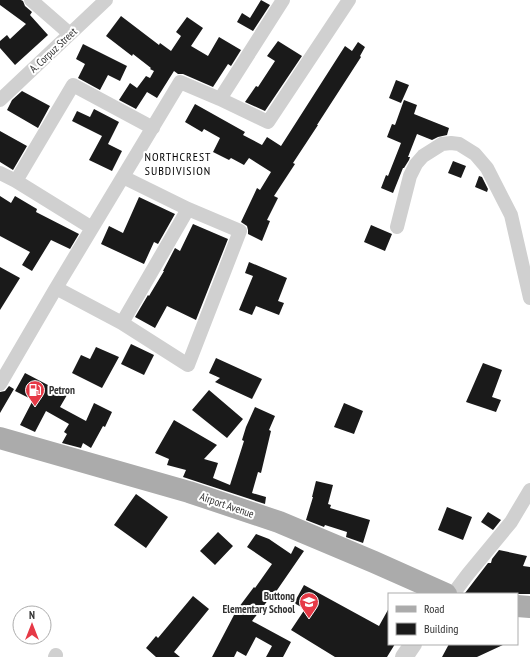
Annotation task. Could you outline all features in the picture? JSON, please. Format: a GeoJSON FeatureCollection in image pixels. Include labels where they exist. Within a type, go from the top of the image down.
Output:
{"type":"FeatureCollection","features":[{"type":"Feature","properties":{"kind":"main road","name":"Airport Avenue"},"geometry":{"type":"LineString","coordinates":[[0,438],[189,492],[279,522],[444,593]]}},
{"type":"Feature","properties":{"kind":"main road"},"geometry":{"type":"LineString","coordinates":[[518,606],[530,607]]}},
{"type":"Feature","properties":{"kind":"street"},"geometry":{"type":"LineString","coordinates":[[31,0],[70,34]]}},
{"type":"Feature","properties":{"kind":"street","name":"A. Corpuz Street"},"geometry":{"type":"LineString","coordinates":[[0,100],[106,0]]}},
{"type":"Feature","properties":{"kind":"street"},"geometry":{"type":"LineString","coordinates":[[220,99],[283,0]]}},
{"type":"Feature","properties":{"kind":"street"},"geometry":{"type":"LineString","coordinates":[[0,384],[180,82],[268,122],[349,0]]}},
{"type":"Feature","properties":{"kind":"street"},"geometry":{"type":"LineString","coordinates":[[16,181],[73,85],[153,128]]}},
{"type":"Feature","properties":{"kind":"street"},"geometry":{"type":"LineString","coordinates":[[397,227],[410,176],[416,164],[423,156],[442,144],[458,144],[475,154],[488,168],[511,215],[530,298]]}},
{"type":"Feature","properties":{"kind":"street"},"geometry":{"type":"LineString","coordinates":[[0,174],[16,181],[92,228]]}},
{"type":"Feature","properties":{"kind":"street"},"geometry":{"type":"LineString","coordinates":[[56,288],[122,323],[188,365],[240,231],[188,209],[123,177]]}},
{"type":"Feature","properties":{"kind":"street"},"geometry":{"type":"LineString","coordinates":[[122,323],[188,209]]}},
{"type":"Feature","properties":{"kind":"street"},"geometry":{"type":"LineString","coordinates":[[454,593],[511,522],[530,490]]}},
{"type":"Feature","properties":{"kind":"street"},"geometry":{"type":"LineString","coordinates":[[404,657],[412,645]]}},
{"type":"Feature","properties":{"kind":"building"},"geometry":{"type":"Polygon","coordinates":[[[0,0],[23,1],[25,6],[32,12],[30,15],[48,35],[15,65],[0,48],[0,41],[7,35],[10,39],[26,24],[0,5],[0,0]]]}},
{"type":"Feature","properties":{"kind":"building"},"geometry":{"type":"Polygon","coordinates":[[[261,0],[270,5],[253,31],[237,22],[242,13],[250,18],[261,0]]]}},
{"type":"Feature","properties":{"kind":"building"},"geometry":{"type":"Polygon","coordinates":[[[121,16],[159,45],[160,43],[171,51],[181,36],[176,32],[187,17],[203,28],[191,46],[208,56],[219,37],[241,50],[231,66],[228,64],[213,87],[183,74],[178,74],[174,71],[157,98],[147,92],[136,109],[119,100],[130,83],[137,88],[146,76],[150,78],[154,71],[133,54],[132,56],[106,36],[121,16]]]}},
{"type":"Feature","properties":{"kind":"building"},"geometry":{"type":"Polygon","coordinates":[[[278,41],[302,56],[265,111],[245,102],[256,86],[258,87],[275,61],[267,56],[278,41]]]}},
{"type":"Feature","properties":{"kind":"building"},"geometry":{"type":"Polygon","coordinates":[[[358,42],[365,47],[360,56],[361,57],[293,163],[295,164],[274,196],[278,198],[267,220],[270,221],[262,241],[248,234],[247,226],[241,222],[257,188],[260,190],[271,172],[249,158],[244,165],[231,158],[229,160],[213,152],[220,138],[204,129],[202,132],[185,122],[195,104],[245,132],[243,135],[262,145],[267,137],[281,146],[345,46],[352,51],[358,42]]]}},
{"type":"Feature","properties":{"kind":"building"},"geometry":{"type":"Polygon","coordinates":[[[83,44],[127,66],[120,81],[108,75],[100,90],[78,78],[85,64],[76,59],[83,44]]]}},
{"type":"Feature","properties":{"kind":"building"},"geometry":{"type":"Polygon","coordinates":[[[396,80],[409,85],[401,103],[389,98],[396,80]]]}},
{"type":"Feature","properties":{"kind":"building"},"geometry":{"type":"Polygon","coordinates":[[[22,91],[50,106],[38,128],[7,110],[12,100],[22,91]]]}},
{"type":"Feature","properties":{"kind":"building"},"geometry":{"type":"Polygon","coordinates":[[[404,100],[417,105],[414,114],[449,128],[447,135],[432,140],[417,134],[408,157],[410,157],[409,160],[403,168],[393,193],[381,188],[386,175],[388,176],[401,143],[387,137],[392,124],[395,125],[404,100]]]}},
{"type":"Feature","properties":{"kind":"building"},"geometry":{"type":"Polygon","coordinates":[[[94,109],[119,122],[108,144],[122,151],[112,171],[89,160],[102,136],[72,121],[77,111],[90,117],[94,109]]]}},
{"type":"Feature","properties":{"kind":"building"},"geometry":{"type":"Polygon","coordinates":[[[0,131],[27,146],[13,170],[0,162],[0,131]]]}},
{"type":"Feature","properties":{"kind":"building"},"geometry":{"type":"Polygon","coordinates":[[[453,161],[466,166],[461,178],[448,173],[453,161]]]}},
{"type":"Feature","properties":{"kind":"building"},"geometry":{"type":"Polygon","coordinates":[[[479,176],[482,177],[488,189],[487,192],[475,187],[479,176]]]}},
{"type":"Feature","properties":{"kind":"building"},"geometry":{"type":"Polygon","coordinates":[[[0,196],[11,203],[15,196],[37,209],[36,212],[79,234],[70,249],[51,240],[32,271],[22,265],[30,252],[0,236],[0,196]]]}},
{"type":"Feature","properties":{"kind":"building"},"geometry":{"type":"Polygon","coordinates":[[[139,197],[175,214],[158,244],[154,242],[144,264],[101,244],[109,226],[123,233],[139,197]]]}},
{"type":"Feature","properties":{"kind":"building"},"geometry":{"type":"Polygon","coordinates":[[[193,224],[228,239],[196,320],[167,306],[155,328],[135,317],[164,271],[175,248],[180,251],[193,224]]]}},
{"type":"Feature","properties":{"kind":"building"},"geometry":{"type":"Polygon","coordinates":[[[371,225],[392,234],[385,251],[364,242],[371,225]]]}},
{"type":"Feature","properties":{"kind":"building"},"geometry":{"type":"Polygon","coordinates":[[[249,262],[287,278],[278,301],[284,303],[279,315],[256,306],[252,315],[239,310],[253,276],[245,273],[249,262]]]}},
{"type":"Feature","properties":{"kind":"building"},"geometry":{"type":"Polygon","coordinates":[[[0,267],[20,278],[0,310],[0,267]]]}},
{"type":"Feature","properties":{"kind":"building"},"geometry":{"type":"Polygon","coordinates":[[[131,344],[154,355],[144,375],[121,364],[131,344]]]}},
{"type":"Feature","properties":{"kind":"building"},"geometry":{"type":"Polygon","coordinates":[[[96,347],[119,357],[102,388],[72,373],[81,355],[90,359],[96,347]]]}},
{"type":"Feature","properties":{"kind":"building"},"geometry":{"type":"Polygon","coordinates":[[[216,358],[262,379],[252,399],[215,382],[220,378],[209,373],[216,358]]]}},
{"type":"Feature","properties":{"kind":"building"},"geometry":{"type":"Polygon","coordinates":[[[483,363],[502,370],[492,397],[501,400],[496,412],[466,402],[483,363]]]}},
{"type":"Feature","properties":{"kind":"building"},"geometry":{"type":"Polygon","coordinates":[[[25,373],[67,395],[60,407],[86,421],[94,403],[112,412],[105,427],[103,426],[91,448],[83,443],[81,448],[62,443],[67,434],[64,432],[69,424],[46,411],[35,432],[20,425],[33,400],[15,391],[25,373]]]}},
{"type":"Feature","properties":{"kind":"building"},"geometry":{"type":"Polygon","coordinates":[[[9,386],[14,389],[0,413],[0,392],[5,391],[9,386]]]}},
{"type":"Feature","properties":{"kind":"building"},"geometry":{"type":"Polygon","coordinates":[[[209,390],[243,419],[227,438],[192,410],[209,390]]]}},
{"type":"Feature","properties":{"kind":"building"},"geometry":{"type":"Polygon","coordinates":[[[344,403],[363,411],[354,434],[334,427],[344,403]]]}},
{"type":"Feature","properties":{"kind":"building"},"geometry":{"type":"Polygon","coordinates":[[[255,407],[275,416],[269,430],[271,431],[261,473],[258,472],[252,493],[266,497],[265,504],[183,477],[186,470],[167,465],[169,459],[155,453],[174,420],[217,445],[204,459],[218,463],[213,478],[230,485],[244,441],[242,440],[246,427],[255,407]]]}},
{"type":"Feature","properties":{"kind":"building"},"geometry":{"type":"Polygon","coordinates":[[[316,481],[333,485],[328,504],[331,505],[330,508],[370,520],[363,543],[346,537],[347,532],[325,525],[324,527],[306,520],[316,481]]]}},
{"type":"Feature","properties":{"kind":"building"},"geometry":{"type":"Polygon","coordinates":[[[136,494],[168,517],[146,548],[114,525],[136,494]]]}},
{"type":"Feature","properties":{"kind":"building"},"geometry":{"type":"Polygon","coordinates":[[[447,507],[472,517],[463,540],[438,530],[447,507]]]}},
{"type":"Feature","properties":{"kind":"building"},"geometry":{"type":"Polygon","coordinates":[[[488,512],[501,520],[493,530],[481,522],[488,512]]]}},
{"type":"Feature","properties":{"kind":"building"},"geometry":{"type":"Polygon","coordinates":[[[218,532],[233,546],[215,565],[200,551],[218,532]]]}},
{"type":"Feature","properties":{"kind":"building"},"geometry":{"type":"Polygon","coordinates":[[[256,534],[269,539],[291,554],[295,546],[304,551],[273,596],[272,595],[252,621],[291,642],[283,657],[266,657],[272,646],[256,637],[246,656],[237,651],[234,657],[212,657],[233,615],[272,564],[247,547],[256,534]]]}},
{"type":"Feature","properties":{"kind":"building"},"geometry":{"type":"Polygon","coordinates":[[[499,550],[527,556],[523,566],[530,567],[530,594],[465,593],[488,563],[491,563],[492,559],[499,550]]]}},
{"type":"Feature","properties":{"kind":"building"},"geometry":{"type":"Polygon","coordinates":[[[304,585],[379,626],[388,610],[388,645],[394,645],[387,657],[335,657],[291,630],[305,609],[294,603],[304,585]]]}},
{"type":"Feature","properties":{"kind":"building"},"geometry":{"type":"Polygon","coordinates":[[[193,596],[209,609],[174,652],[180,657],[156,657],[146,648],[156,636],[158,638],[193,596]]]}},
{"type":"Feature","properties":{"kind":"building"},"geometry":{"type":"Polygon","coordinates":[[[448,645],[503,645],[477,657],[442,657],[448,645]]]}},
{"type":"Feature","properties":{"kind":"place","name":"Petron"},"geometry":{"type":"Point","coordinates":[35,407]}},
{"type":"Feature","properties":{"kind":"place","name":"Buttong Elementary School"},"geometry":{"type":"Point","coordinates":[309,619]}},
{"type":"Feature","properties":{"kind":"district","name":"NORTHCREST SUBDIVISION"},"geometry":{"type":"Point","coordinates":[178,163]}}]}
